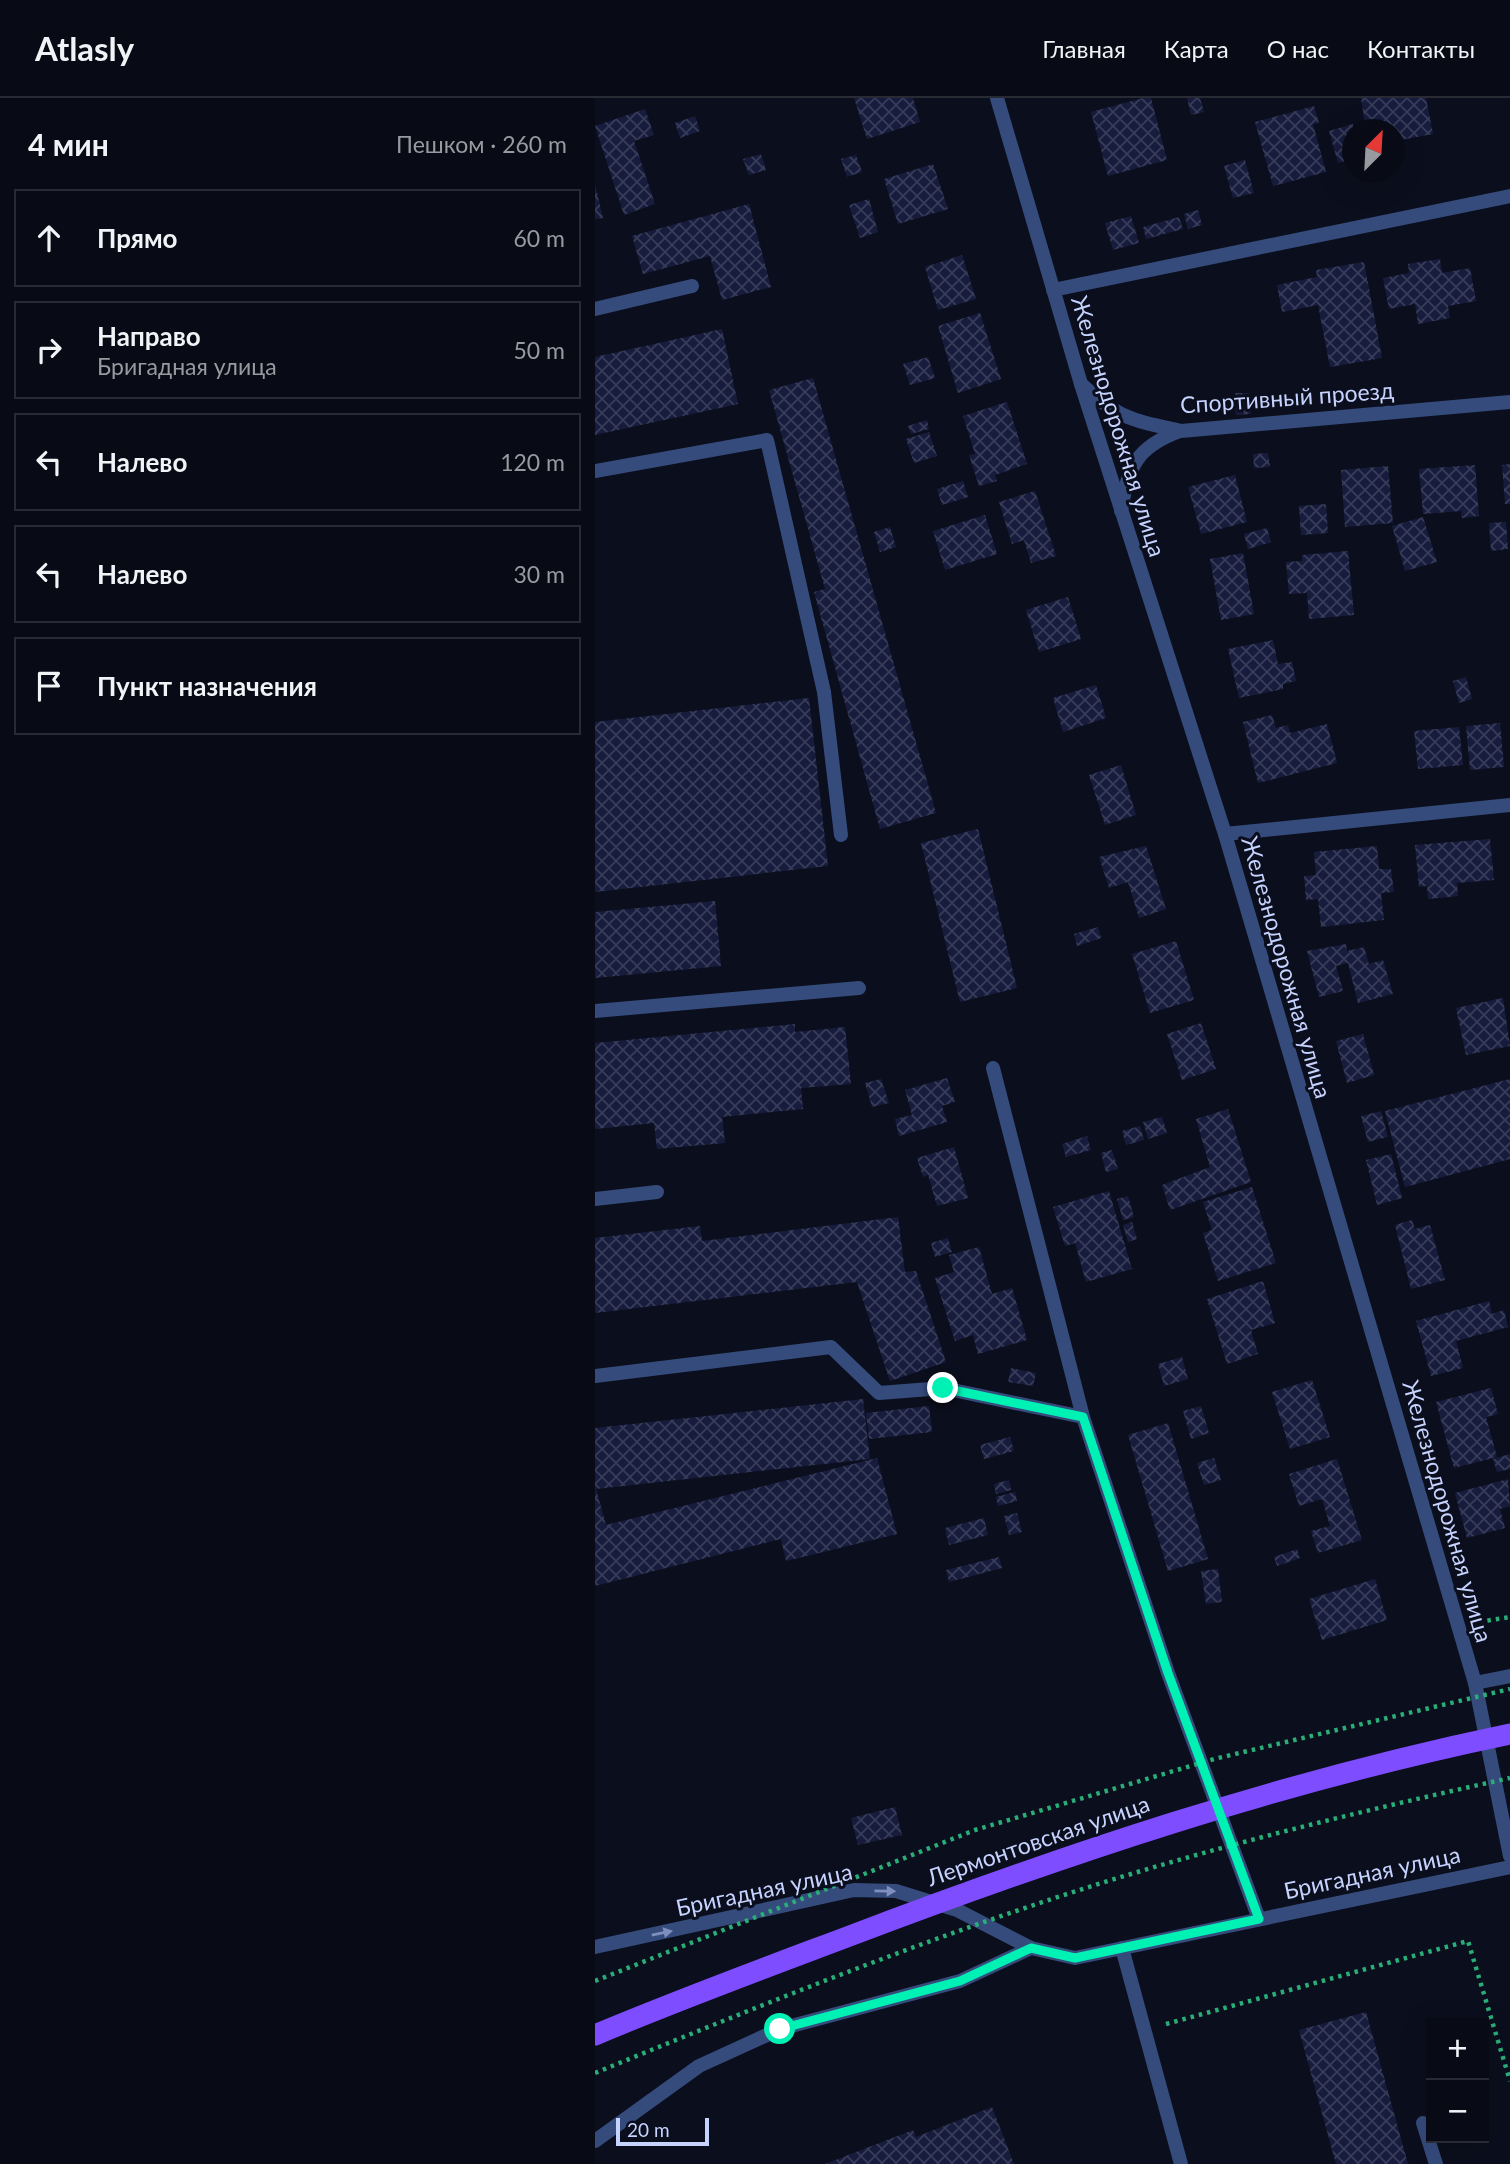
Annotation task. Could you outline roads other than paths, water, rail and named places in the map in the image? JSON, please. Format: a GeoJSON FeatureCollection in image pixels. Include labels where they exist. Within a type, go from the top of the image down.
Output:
{"type":"FeatureCollection","features":[{"type":"Feature","properties":{"kind":"main road","name":"Лермонтовская улица"},"geometry":{"type":"LineString","coordinates":[[595,2035],[692,1994],[966,1891],[1188,1816],[1437,1749],[1510,1734]]}},
{"type":"Feature","properties":{"kind":"street","name":"Железнодорожная улица"},"geometry":{"type":"LineString","coordinates":[[997,98],[1081,384],[1225,834],[1475,1683],[1508,1832],[1510,1856]]}},
{"type":"Feature","properties":{"kind":"street"},"geometry":{"type":"LineString","coordinates":[[1053,290],[1510,196]]}},
{"type":"Feature","properties":{"kind":"street"},"geometry":{"type":"LineString","coordinates":[[595,309],[692,286]]}},
{"type":"Feature","properties":{"kind":"street","name":"Спортивный проезд"},"geometry":{"type":"LineString","coordinates":[[1081,384],[1109,410],[1134,421],[1181,431],[1510,402]]}},
{"type":"Feature","properties":{"kind":"street"},"geometry":{"type":"LineString","coordinates":[[1121,511],[1125,483],[1139,454],[1157,439],[1181,431]]}},
{"type":"Feature","properties":{"kind":"street"},"geometry":{"type":"LineString","coordinates":[[595,471],[767,440],[824,692],[841,835]]}},
{"type":"Feature","properties":{"kind":"street"},"geometry":{"type":"LineString","coordinates":[[1225,834],[1510,805]]}},
{"type":"Feature","properties":{"kind":"street"},"geometry":{"type":"LineString","coordinates":[[595,1011],[859,988]]}},
{"type":"Feature","properties":{"kind":"street"},"geometry":{"type":"LineString","coordinates":[[993,1068],[1083,1417],[1168,1673],[1259,1919]]}},
{"type":"Feature","properties":{"kind":"street"},"geometry":{"type":"LineString","coordinates":[[595,1199],[657,1192]]}},
{"type":"Feature","properties":{"kind":"street"},"geometry":{"type":"LineString","coordinates":[[595,1376],[831,1347],[879,1393],[943,1388],[1083,1417]]}},
{"type":"Feature","properties":{"kind":"street"},"geometry":{"type":"LineString","coordinates":[[1475,1683],[1510,1676]]}},
{"type":"Feature","properties":{"kind":"street","name":"Бригадная улица"},"geometry":{"type":"LineString","coordinates":[[595,1947],[854,1891],[896,1891],[957,1910],[1031,1948],[1075,1958],[1510,1867]]}},
{"type":"Feature","properties":{"kind":"street"},"geometry":{"type":"LineString","coordinates":[[595,2141],[699,2066],[780,2029],[960,1981],[1031,1948]]}},
{"type":"Feature","properties":{"kind":"street"},"geometry":{"type":"LineString","coordinates":[[1122,1948],[1181,2164]]}},
{"type":"Feature","properties":{"kind":"street"},"geometry":{"type":"LineString","coordinates":[[1423,2123],[1436,2164]]}}]}
